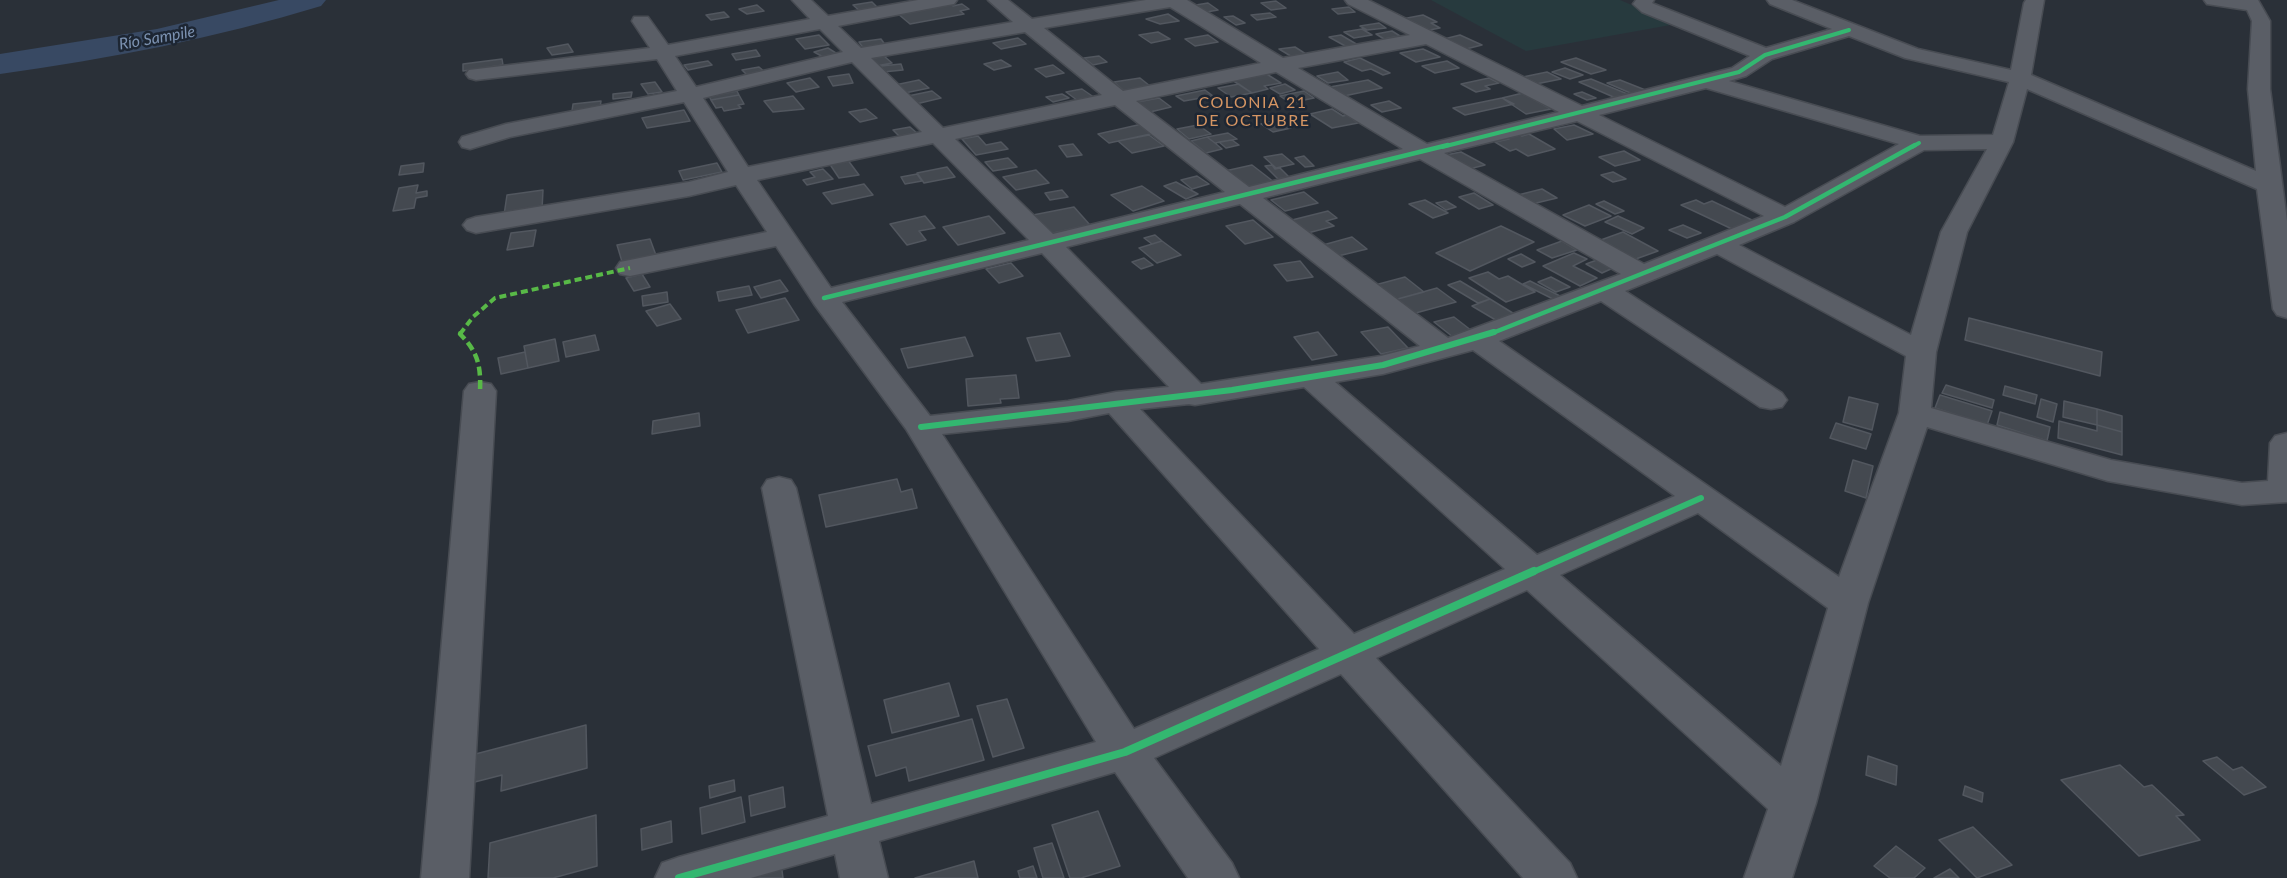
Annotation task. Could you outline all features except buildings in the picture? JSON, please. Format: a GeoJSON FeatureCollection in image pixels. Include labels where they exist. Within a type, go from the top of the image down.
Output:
{"type":"FeatureCollection","features":[{"type":"Feature","properties":{"kind":"street"},"geometry":{"type":"LineString","coordinates":[[801,0],[1046,242],[1195,396]]}},
{"type":"Feature","properties":{"kind":"street"},"geometry":{"type":"LineString","coordinates":[[476,74],[663,52],[948,0]]}},
{"type":"Feature","properties":{"kind":"street"},"geometry":{"type":"LineString","coordinates":[[997,0],[1120,99],[1443,349]]}},
{"type":"Feature","properties":{"kind":"street"},"geometry":{"type":"LineString","coordinates":[[470,142],[506,131],[689,95],[855,55],[1174,0],[1424,152],[1643,275]]}},
{"type":"Feature","properties":{"kind":"street"},"geometry":{"type":"LineString","coordinates":[[1354,0],[1785,217]]}},
{"type":"Feature","properties":{"kind":"street"},"geometry":{"type":"LineString","coordinates":[[1646,0],[1642,0],[1642,4],[1648,8],[1765,55]]}},
{"type":"Feature","properties":{"kind":"street"},"geometry":{"type":"LineString","coordinates":[[1776,0],[1912,54],[2020,78],[2275,179]]}},
{"type":"Feature","properties":{"kind":"street"},"geometry":{"type":"LineString","coordinates":[[1768,878],[1794,803],[1849,603],[1915,413],[1921,352],[1954,232],[2002,142],[2020,78],[2033,3],[2036,0]]}},
{"type":"Feature","properties":{"kind":"street"},"geometry":{"type":"LineString","coordinates":[[2213,0],[2251,3],[2261,21],[2287,309]]}},
{"type":"Feature","properties":{"kind":"street"},"geometry":{"type":"LineString","coordinates":[[641,21],[825,298],[921,427],[1125,752],[1215,878]]}},
{"type":"Feature","properties":{"kind":"street"},"geometry":{"type":"LineString","coordinates":[[825,298],[1046,242],[1579,115],[1739,72],[1765,55],[1849,30]]}},
{"type":"Feature","properties":{"kind":"street"},"geometry":{"type":"LineString","coordinates":[[476,225],[688,189],[1280,66],[1427,38]]}},
{"type":"Feature","properties":{"kind":"street"},"geometry":{"type":"LineString","coordinates":[[1706,81],[1919,143],[2002,142]]}},
{"type":"Feature","properties":{"kind":"street"},"geometry":{"type":"LineString","coordinates":[[921,427],[1068,411],[1116,402],[1195,396],[1383,365],[1443,349],[1477,339],[1643,275],[1785,217],[1919,143]]}},
{"type":"Feature","properties":{"kind":"street"},"geometry":{"type":"LineString","coordinates":[[630,268],[783,237]]}},
{"type":"Feature","properties":{"kind":"street"},"geometry":{"type":"LineString","coordinates":[[1718,244],[1921,352]]}},
{"type":"Feature","properties":{"kind":"street"},"geometry":{"type":"LineString","coordinates":[[1604,290],[1772,400]]}},
{"type":"Feature","properties":{"kind":"street"},"geometry":{"type":"LineString","coordinates":[[1477,339],[1849,603]]}},
{"type":"Feature","properties":{"kind":"street"},"geometry":{"type":"LineString","coordinates":[[1311,377],[1794,803]]}},
{"type":"Feature","properties":{"kind":"street"},"geometry":{"type":"LineString","coordinates":[[445,878],[480,391]]}},
{"type":"Feature","properties":{"kind":"street"},"geometry":{"type":"LineString","coordinates":[[1116,402],[1553,878]]}},
{"type":"Feature","properties":{"kind":"street"},"geometry":{"type":"LineString","coordinates":[[1915,413],[2108,470],[2242,494],[2285,490],[2287,443]]}},
{"type":"Feature","properties":{"kind":"street"},"geometry":{"type":"LineString","coordinates":[[779,488],[864,878]]}},
{"type":"Feature","properties":{"kind":"street"},"geometry":{"type":"LineString","coordinates":[[679,878],[1125,752],[1701,498]]}},
{"type":"Feature","properties":{"kind":"green space"},"geometry":{"type":"Polygon","coordinates":[[[1431,0],[1620,0],[1676,24],[1526,51],[1431,0]]]}},
{"type":"Feature","properties":{"kind":"waterway","name":"Río Sampile"},"geometry":{"type":"LineString","coordinates":[[0,64],[79,53],[196,31],[311,0]]}},
{"type":"Feature","properties":{"kind":"marked path"},"geometry":{"type":"LineString","coordinates":[[480,391],[480,365],[476,353],[460,334],[473,317],[495,298],[630,268]]}},
{"type":"Feature","properties":{"kind":"cycle path"},"geometry":{"type":"LineString","coordinates":[[824,298],[1671,91],[1739,72],[1765,55],[1849,30]]}},
{"type":"Feature","properties":{"kind":"cycle path"},"geometry":{"type":"LineString","coordinates":[[921,427],[1232,390],[1383,365],[1443,349],[1477,339],[1604,290],[1785,217],[1919,143]]}},
{"type":"Feature","properties":{"kind":"cycle path"},"geometry":{"type":"LineString","coordinates":[[679,878],[1125,752],[1701,498]]}},
{"type":"Feature","properties":{"kind":"district","name":"COLONIA 21 DE OCTUBRE"},"geometry":{"type":"Point","coordinates":[1253,112]}}]}
